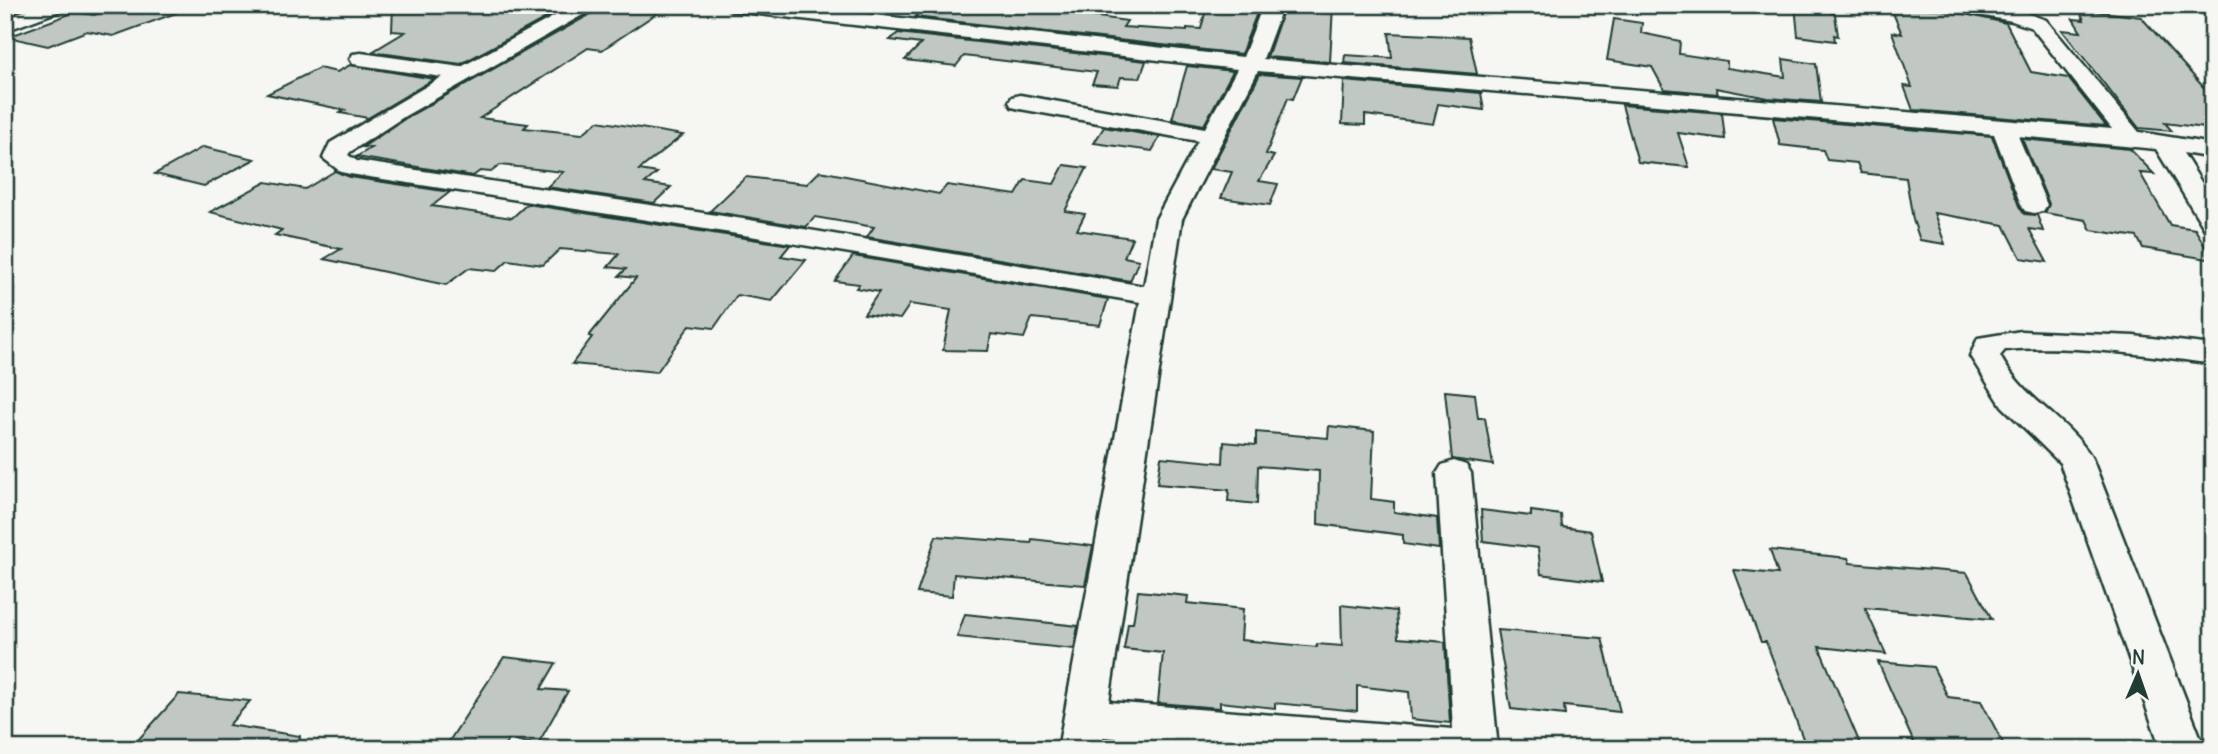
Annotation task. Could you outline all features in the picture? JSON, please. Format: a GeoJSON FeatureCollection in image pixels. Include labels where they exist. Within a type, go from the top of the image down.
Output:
{"type":"FeatureCollection","features":[{"type":"Feature","properties":{"kind":"street"},"geometry":{"type":"LineString","coordinates":[[5,25],[58,5]]}},
{"type":"Feature","properties":{"kind":"street"},"geometry":{"type":"LineString","coordinates":[[590,5],[386,117],[339,148],[335,158],[349,167],[750,228],[1154,296]]}},
{"type":"Feature","properties":{"kind":"street"},"geometry":{"type":"LineString","coordinates":[[732,5],[1251,65],[2131,138],[2213,151]]}},
{"type":"Feature","properties":{"kind":"street"},"geometry":{"type":"LineString","coordinates":[[1273,5],[1251,65],[1169,219],[1082,734],[1475,749],[1454,473]]}},
{"type":"Feature","properties":{"kind":"street"},"geometry":{"type":"LineString","coordinates":[[1952,5],[2026,19],[2039,24],[2131,138]]}},
{"type":"Feature","properties":{"kind":"street"},"geometry":{"type":"LineString","coordinates":[[361,59],[466,74]]}},
{"type":"Feature","properties":{"kind":"street"},"geometry":{"type":"LineString","coordinates":[[1020,102],[1211,136]]}},
{"type":"Feature","properties":{"kind":"street"},"geometry":{"type":"LineString","coordinates":[[2003,127],[2035,205]]}},
{"type":"Feature","properties":{"kind":"street"},"geometry":{"type":"LineString","coordinates":[[2165,144],[2213,222]]}},
{"type":"Feature","properties":{"kind":"street"},"geometry":{"type":"LineString","coordinates":[[2183,749],[2075,458],[2057,438],[2012,399],[1991,370],[1985,356],[1989,345],[2000,341],[2094,342],[2213,355]]}},
{"type":"Feature","properties":{"kind":"building"},"geometry":{"type":"Polygon","coordinates":[[[123,5],[189,5],[190,8],[113,36],[87,31],[48,46],[8,37],[75,12],[94,15],[123,5]]]}},
{"type":"Feature","properties":{"kind":"building"},"geometry":{"type":"Polygon","coordinates":[[[393,5],[568,6],[461,64],[372,52],[405,32],[392,31],[393,5]]]}},
{"type":"Feature","properties":{"kind":"building"},"geometry":{"type":"Polygon","coordinates":[[[607,5],[669,5],[602,50],[588,48],[480,118],[528,124],[524,128],[582,134],[598,121],[683,135],[639,170],[657,173],[645,183],[671,187],[654,203],[547,187],[563,172],[500,165],[491,172],[480,171],[473,176],[356,157],[371,148],[363,147],[406,118],[607,5]]]}},
{"type":"Feature","properties":{"kind":"building"},"geometry":{"type":"Polygon","coordinates":[[[927,5],[987,5],[1069,13],[1127,21],[1123,27],[1187,31],[1187,28],[1201,29],[1210,5],[1260,5],[1241,54],[915,17],[927,5]]]}},
{"type":"Feature","properties":{"kind":"building"},"geometry":{"type":"Polygon","coordinates":[[[1285,5],[1333,5],[1330,62],[1267,57],[1285,5]]]}},
{"type":"Feature","properties":{"kind":"building"},"geometry":{"type":"Polygon","coordinates":[[[1795,5],[1830,5],[1831,13],[1835,14],[1838,36],[1834,35],[1835,41],[1798,36],[1795,5]]]}},
{"type":"Feature","properties":{"kind":"building"},"geometry":{"type":"Polygon","coordinates":[[[1890,6],[1942,9],[2006,23],[2031,72],[2068,78],[2106,126],[1913,110],[1904,86],[1912,87],[1892,32],[1902,34],[1890,6]]]}},
{"type":"Feature","properties":{"kind":"building"},"geometry":{"type":"Polygon","coordinates":[[[2079,9],[2141,17],[2206,90],[2213,91],[2213,129],[2165,123],[2172,131],[2139,128],[2062,30],[2081,32],[2073,19],[2084,20],[2079,9]]]}},
{"type":"Feature","properties":{"kind":"building"},"geometry":{"type":"Polygon","coordinates":[[[1614,19],[1642,23],[1641,33],[1680,41],[1679,54],[1727,61],[1727,68],[1785,77],[1783,59],[1816,64],[1821,102],[1768,98],[1716,88],[1718,94],[1664,89],[1652,67],[1607,60],[1614,19]]]}},
{"type":"Feature","properties":{"kind":"building"},"geometry":{"type":"Polygon","coordinates":[[[898,33],[1146,61],[1140,78],[1121,77],[1118,86],[1092,84],[1097,72],[964,56],[956,66],[905,60],[921,44],[890,40],[898,33]]]}},
{"type":"Feature","properties":{"kind":"building"},"geometry":{"type":"Polygon","coordinates":[[[1389,33],[1469,37],[1477,74],[1344,63],[1345,55],[1392,58],[1389,33]]]}},
{"type":"Feature","properties":{"kind":"building"},"geometry":{"type":"Polygon","coordinates":[[[350,65],[434,79],[368,118],[340,113],[345,110],[267,94],[319,68],[337,72],[350,65]]]}},
{"type":"Feature","properties":{"kind":"building"},"geometry":{"type":"Polygon","coordinates":[[[1187,66],[1233,71],[1204,125],[1172,119],[1187,66]]]}},
{"type":"Feature","properties":{"kind":"building"},"geometry":{"type":"Polygon","coordinates":[[[1260,74],[1302,77],[1293,99],[1288,98],[1266,154],[1274,156],[1259,181],[1278,184],[1270,205],[1221,198],[1232,172],[1211,169],[1260,74]]]}},
{"type":"Feature","properties":{"kind":"building"},"geometry":{"type":"Polygon","coordinates":[[[1344,81],[1481,93],[1484,110],[1438,104],[1433,124],[1365,115],[1365,125],[1342,124],[1344,81]]]}},
{"type":"Feature","properties":{"kind":"building"},"geometry":{"type":"Polygon","coordinates":[[[1622,105],[1722,113],[1725,139],[1678,133],[1689,167],[1638,162],[1622,105]]]}},
{"type":"Feature","properties":{"kind":"building"},"geometry":{"type":"Polygon","coordinates":[[[1773,118],[1992,136],[2019,206],[2024,214],[2037,215],[2043,231],[2029,229],[2047,262],[2021,258],[2004,225],[1934,213],[1945,244],[1920,240],[1913,220],[1906,178],[1861,173],[1857,163],[1827,160],[1823,150],[1780,145],[1773,118]]]}},
{"type":"Feature","properties":{"kind":"building"},"geometry":{"type":"Polygon","coordinates":[[[1104,127],[1160,137],[1152,151],[1094,143],[1104,127]]]}},
{"type":"Feature","properties":{"kind":"building"},"geometry":{"type":"Polygon","coordinates":[[[2022,139],[2130,149],[2154,174],[2140,173],[2170,225],[2195,229],[2213,260],[2143,248],[2137,237],[2091,230],[2086,220],[2045,213],[2049,204],[2022,139]]]}},
{"type":"Feature","properties":{"kind":"building"},"geometry":{"type":"Polygon","coordinates":[[[203,147],[255,159],[204,186],[155,174],[203,147]]]}},
{"type":"Feature","properties":{"kind":"building"},"geometry":{"type":"Polygon","coordinates":[[[1064,165],[1087,168],[1065,211],[1085,214],[1077,230],[1132,238],[1124,257],[1139,260],[1130,281],[867,237],[874,227],[815,217],[806,227],[710,211],[746,177],[807,184],[820,171],[939,194],[947,185],[1016,195],[1025,180],[1054,184],[1064,165]]]}},
{"type":"Feature","properties":{"kind":"building"},"geometry":{"type":"Polygon","coordinates":[[[335,171],[350,177],[450,192],[432,206],[512,218],[527,204],[790,245],[781,256],[806,260],[772,301],[737,295],[714,328],[690,325],[657,372],[572,364],[592,337],[589,336],[636,278],[619,276],[626,269],[608,267],[619,254],[560,249],[543,265],[508,260],[496,271],[469,268],[446,285],[324,259],[341,249],[275,235],[282,230],[210,212],[266,182],[305,189],[335,171]]]}},
{"type":"Feature","properties":{"kind":"building"},"geometry":{"type":"Polygon","coordinates":[[[853,256],[1108,299],[1100,325],[1032,318],[1024,338],[991,334],[988,351],[943,350],[951,310],[910,304],[900,319],[864,314],[879,292],[856,288],[859,284],[835,281],[853,256]]]}},
{"type":"Feature","properties":{"kind":"building"},"geometry":{"type":"Polygon","coordinates":[[[1445,391],[1475,394],[1478,418],[1485,418],[1493,465],[1452,459],[1445,391]]]}},
{"type":"Feature","properties":{"kind":"building"},"geometry":{"type":"Polygon","coordinates":[[[1329,426],[1374,431],[1371,499],[1394,502],[1394,512],[1437,518],[1439,549],[1403,544],[1403,535],[1318,524],[1319,471],[1258,466],[1257,504],[1228,501],[1229,490],[1157,484],[1161,457],[1223,463],[1224,442],[1256,445],[1256,432],[1328,438],[1329,426]]]}},
{"type":"Feature","properties":{"kind":"building"},"geometry":{"type":"Polygon","coordinates":[[[1481,510],[1531,516],[1531,511],[1561,515],[1562,527],[1591,531],[1602,582],[1541,574],[1538,548],[1483,541],[1481,510]]]}},
{"type":"Feature","properties":{"kind":"building"},"geometry":{"type":"Polygon","coordinates":[[[936,536],[1031,543],[1032,539],[1093,546],[1085,585],[954,574],[952,596],[917,593],[936,536]]]}},
{"type":"Feature","properties":{"kind":"building"},"geometry":{"type":"Polygon","coordinates":[[[1770,550],[1848,558],[1850,563],[1967,573],[1992,619],[1865,608],[1886,654],[1819,647],[1861,746],[1804,741],[1766,642],[1761,642],[1734,570],[1778,574],[1770,550]]]}},
{"type":"Feature","properties":{"kind":"building"},"geometry":{"type":"Polygon","coordinates":[[[1138,591],[1188,596],[1187,603],[1243,609],[1241,640],[1317,647],[1317,644],[1342,646],[1341,605],[1396,611],[1398,638],[1445,642],[1450,723],[1411,719],[1409,692],[1357,686],[1357,711],[1275,703],[1275,708],[1220,702],[1220,708],[1158,703],[1163,653],[1124,649],[1128,623],[1133,623],[1138,591]]]}},
{"type":"Feature","properties":{"kind":"building"},"geometry":{"type":"Polygon","coordinates":[[[965,614],[1078,626],[1074,649],[957,637],[965,614]]]}},
{"type":"Feature","properties":{"kind":"building"},"geometry":{"type":"Polygon","coordinates":[[[1497,630],[1602,638],[1620,712],[1564,706],[1565,715],[1511,709],[1497,630]]]}},
{"type":"Feature","properties":{"kind":"building"},"geometry":{"type":"Polygon","coordinates":[[[504,657],[556,663],[541,689],[568,691],[538,744],[508,740],[503,749],[444,749],[504,657]]]}},
{"type":"Feature","properties":{"kind":"building"},"geometry":{"type":"Polygon","coordinates":[[[1878,662],[1933,667],[1948,697],[1981,701],[2005,747],[1966,743],[1968,749],[1914,743],[1878,662]]]}},
{"type":"Feature","properties":{"kind":"building"},"geometry":{"type":"Polygon","coordinates":[[[179,694],[250,701],[229,725],[300,736],[299,749],[223,749],[177,743],[172,749],[130,749],[179,694]]]}}]}
